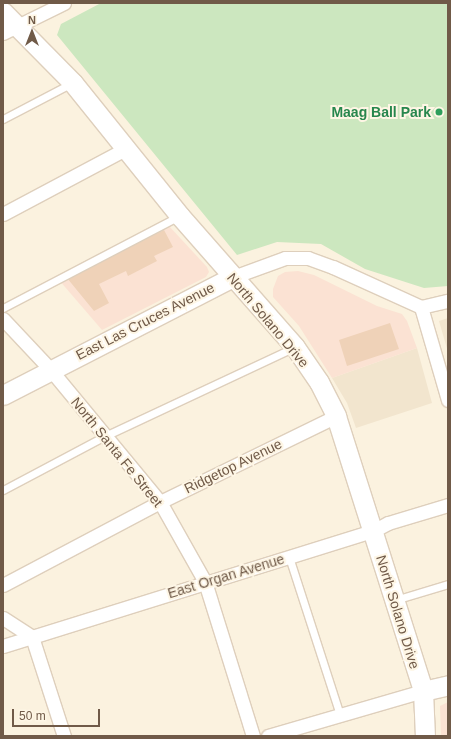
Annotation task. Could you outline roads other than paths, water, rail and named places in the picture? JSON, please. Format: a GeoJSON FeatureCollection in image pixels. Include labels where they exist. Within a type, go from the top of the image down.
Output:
{"type":"FeatureCollection","features":[{"type":"Feature","properties":{"kind":"main road","name":"North Solano Drive"},"geometry":{"type":"LineString","coordinates":[[3,12],[11,29],[73,83],[127,148],[180,216],[295,347],[319,382],[336,416],[423,691],[425,736]]}},
{"type":"Feature","properties":{"kind":"main road","name":"East Las Cruces Avenue"},"geometry":{"type":"LineString","coordinates":[[3,395],[50,369],[233,277]]}},
{"type":"Feature","properties":{"kind":"main road"},"geometry":{"type":"LineString","coordinates":[[423,691],[448,685]]}},
{"type":"Feature","properties":{"kind":"street"},"geometry":{"type":"LineString","coordinates":[[11,29],[64,3]]}},
{"type":"Feature","properties":{"kind":"street"},"geometry":{"type":"LineString","coordinates":[[3,214],[127,148]]}},
{"type":"Feature","properties":{"kind":"street","name":"East Las Cruces Avenue"},"geometry":{"type":"LineString","coordinates":[[233,277],[285,258],[308,258],[333,267],[421,307]]}},
{"type":"Feature","properties":{"kind":"street"},"geometry":{"type":"LineString","coordinates":[[448,301],[421,307],[448,398]]}},
{"type":"Feature","properties":{"kind":"street","name":"North Santa Fe Street"},"geometry":{"type":"LineString","coordinates":[[3,319],[50,369],[160,502],[205,582],[253,736]]}},
{"type":"Feature","properties":{"kind":"street","name":"Ridgetop Avenue"},"geometry":{"type":"LineString","coordinates":[[3,585],[160,502],[336,416]]}},
{"type":"Feature","properties":{"kind":"street","name":"East Organ Avenue"},"geometry":{"type":"LineString","coordinates":[[3,646],[373,531],[388,523],[448,505]]}},
{"type":"Feature","properties":{"kind":"street"},"geometry":{"type":"LineString","coordinates":[[3,618],[32,638],[64,736]]}},
{"type":"Feature","properties":{"kind":"street"},"geometry":{"type":"LineString","coordinates":[[268,736],[423,691]]}},
{"type":"Feature","properties":{"kind":"lane"},"geometry":{"type":"LineString","coordinates":[[3,119],[73,83]]}},
{"type":"Feature","properties":{"kind":"lane"},"geometry":{"type":"LineString","coordinates":[[3,308],[180,216]]}},
{"type":"Feature","properties":{"kind":"lane"},"geometry":{"type":"LineString","coordinates":[[3,490],[105,436],[295,347]]}},
{"type":"Feature","properties":{"kind":"lane"},"geometry":{"type":"LineString","coordinates":[[289,557],[340,715]]}},
{"type":"Feature","properties":{"kind":"lane"},"geometry":{"type":"LineString","coordinates":[[395,600],[448,584]]}},
{"type":"Feature","properties":{"kind":"place","name":"Maag Ball Park"},"geometry":{"type":"Point","coordinates":[439,112]}}]}
